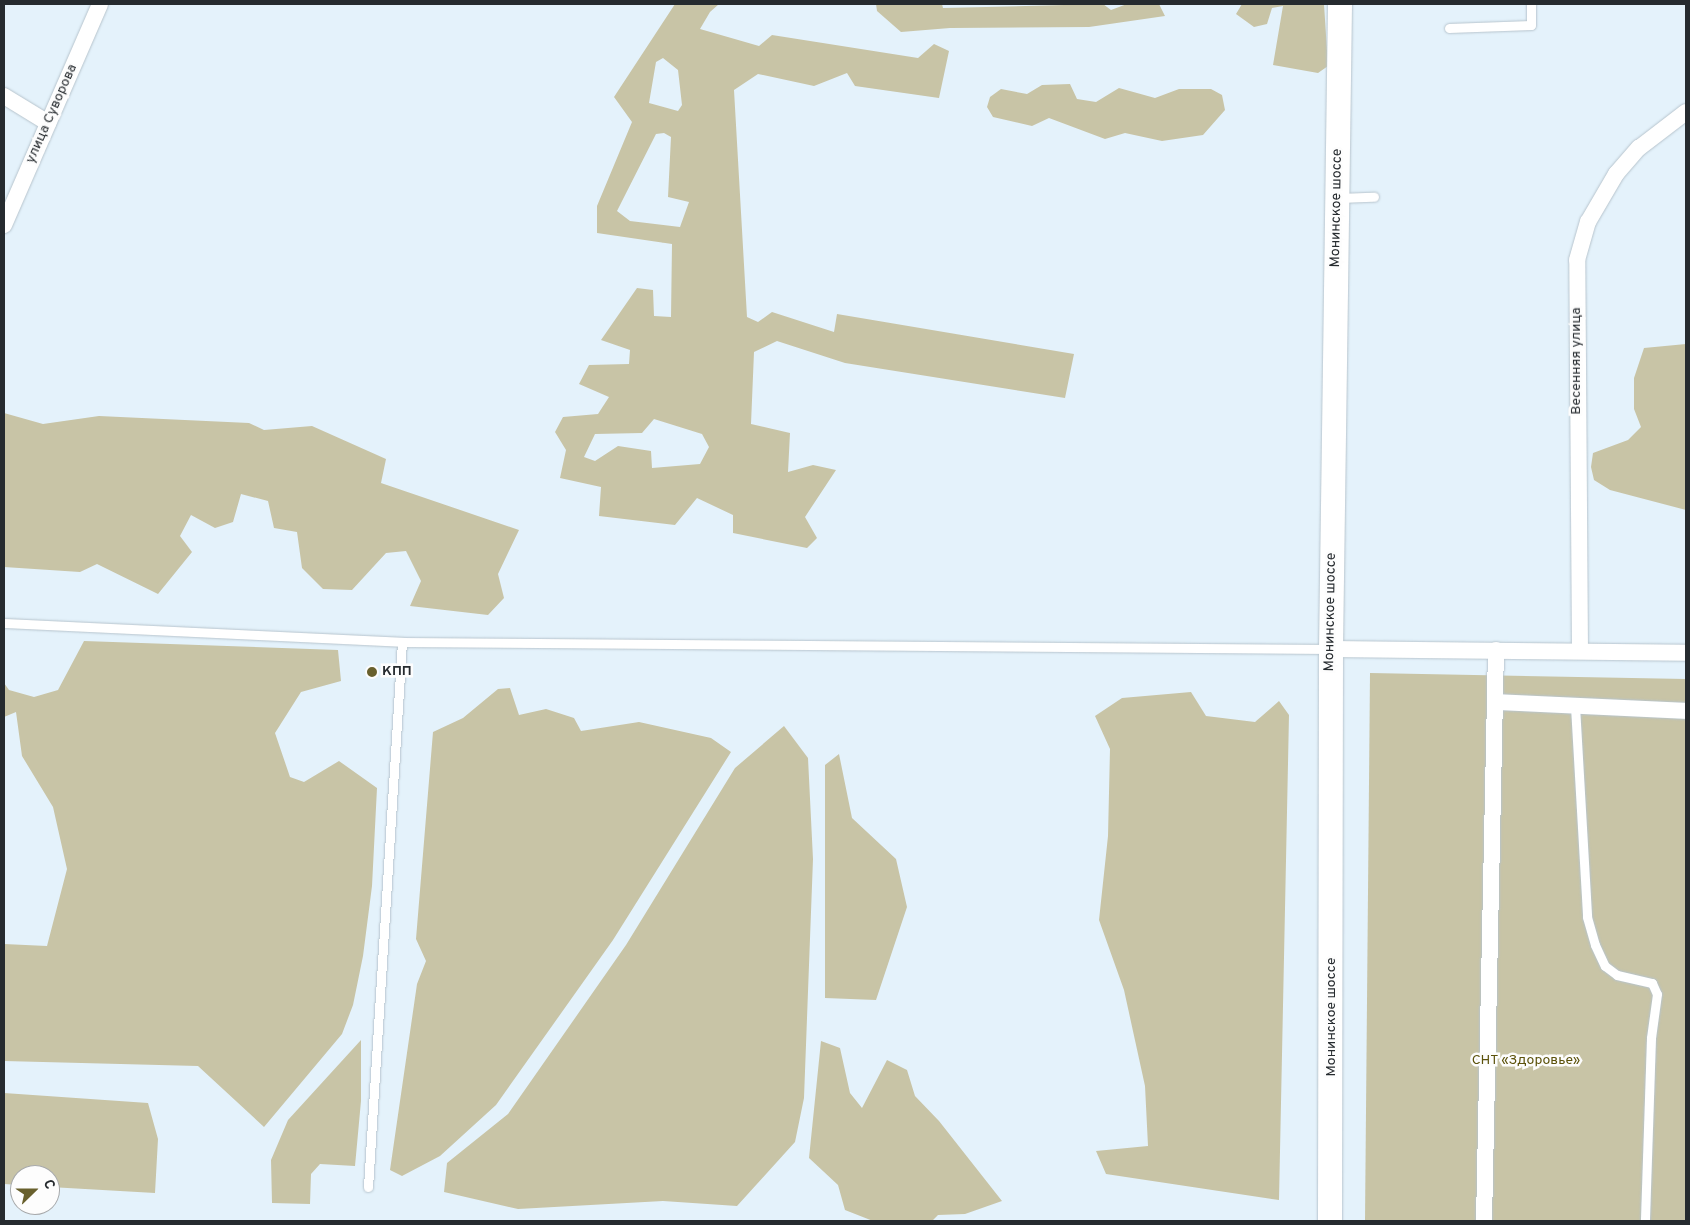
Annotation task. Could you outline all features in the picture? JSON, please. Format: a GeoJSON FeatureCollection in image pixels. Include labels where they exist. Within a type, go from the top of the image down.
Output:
{"type":"FeatureCollection","features":[{"type":"Feature","properties":{"kind":"main road","name":"Монинское шоссе"},"geometry":{"type":"LineString","coordinates":[[1330,1221],[1331,649],[1340,4]]}},
{"type":"Feature","properties":{"kind":"street","name":"улица Суворова"},"geometry":{"type":"LineString","coordinates":[[4,224],[100,4]]}},
{"type":"Feature","properties":{"kind":"street"},"geometry":{"type":"LineString","coordinates":[[4,96],[48,123]]}},
{"type":"Feature","properties":{"kind":"street","name":"Весенняя улица"},"geometry":{"type":"LineString","coordinates":[[1580,651],[1578,260],[1588,222],[1616,174],[1639,148],[1686,112]]}},
{"type":"Feature","properties":{"kind":"street"},"geometry":{"type":"LineString","coordinates":[[1331,649],[1686,653]]}},
{"type":"Feature","properties":{"kind":"street"},"geometry":{"type":"LineString","coordinates":[[1484,1221],[1496,650]]}},
{"type":"Feature","properties":{"kind":"street"},"geometry":{"type":"LineString","coordinates":[[1496,702],[1686,711]]}},
{"type":"Feature","properties":{"kind":"lane"},"geometry":{"type":"LineString","coordinates":[[1449,28],[1531,25],[1530,4]]}},
{"type":"Feature","properties":{"kind":"lane"},"geometry":{"type":"LineString","coordinates":[[1337,198],[1374,197]]}},
{"type":"Feature","properties":{"kind":"lane"},"geometry":{"type":"LineString","coordinates":[[4,623],[402,642],[1331,649]]}},
{"type":"Feature","properties":{"kind":"lane"},"geometry":{"type":"LineString","coordinates":[[368,1187],[402,642]]}},
{"type":"Feature","properties":{"kind":"lane"},"geometry":{"type":"LineString","coordinates":[[1575,706],[1588,917],[1595,945],[1605,966],[1617,975],[1652,983],[1657,994],[1651,1038],[1645,1221]]}},
{"type":"Feature","properties":{"kind":"green space"},"geometry":{"type":"Polygon","coordinates":[[[675,4],[719,4],[710,12],[700,29],[759,46],[772,35],[918,58],[934,44],[949,51],[939,98],[855,86],[847,73],[814,86],[758,74],[734,90],[747,317],[758,322],[772,312],[834,332],[837,314],[1074,354],[1065,398],[845,363],[777,341],[754,352],[751,424],[790,433],[788,472],[813,465],[836,470],[805,517],[817,538],[807,548],[733,533],[733,515],[697,498],[675,525],[599,516],[601,487],[560,478],[566,450],[555,432],[563,417],[598,414],[609,397],[579,384],[589,365],[629,364],[630,350],[601,340],[637,288],[653,290],[654,316],[671,317],[672,244],[597,233],[597,206],[632,122],[614,97],[675,4]],[[663,58],[656,62],[649,103],[678,111],[682,105],[678,70],[663,58]],[[664,133],[656,134],[617,211],[630,221],[680,227],[689,202],[668,197],[671,137],[664,133]],[[654,419],[642,433],[595,434],[584,457],[595,461],[618,446],[651,451],[652,468],[700,464],[709,447],[702,434],[654,419]]]}},
{"type":"Feature","properties":{"kind":"green space"},"geometry":{"type":"Polygon","coordinates":[[[876,4],[942,4],[943,8],[1103,4],[1111,10],[1127,4],[1159,4],[1165,16],[1089,27],[950,28],[901,32],[877,11],[876,4]]]}},
{"type":"Feature","properties":{"kind":"green space"},"geometry":{"type":"Polygon","coordinates":[[[1242,4],[1324,4],[1328,66],[1318,73],[1273,65],[1283,6],[1272,8],[1267,24],[1254,27],[1236,14],[1242,4]]]}},
{"type":"Feature","properties":{"kind":"green space"},"geometry":{"type":"Polygon","coordinates":[[[1070,84],[1077,99],[1096,102],[1119,88],[1155,98],[1179,89],[1211,89],[1222,95],[1225,110],[1203,135],[1162,141],[1125,133],[1105,139],[1049,118],[1032,126],[993,117],[987,107],[990,97],[1001,89],[1027,94],[1042,85],[1070,84]]]}},
{"type":"Feature","properties":{"kind":"green space"},"geometry":{"type":"Polygon","coordinates":[[[1686,344],[1686,510],[1610,490],[1594,480],[1591,467],[1593,453],[1628,440],[1641,427],[1634,409],[1634,378],[1644,348],[1686,344]]]}},
{"type":"Feature","properties":{"kind":"green space"},"geometry":{"type":"Polygon","coordinates":[[[4,413],[43,424],[99,416],[249,423],[264,430],[312,426],[386,459],[381,483],[519,530],[498,574],[504,598],[488,615],[410,606],[421,581],[406,551],[386,553],[352,590],[323,589],[302,568],[297,532],[274,528],[268,501],[241,494],[233,522],[215,528],[191,515],[180,536],[192,552],[158,594],[97,564],[80,572],[4,567],[4,413]]]}},
{"type":"Feature","properties":{"kind":"green space"},"geometry":{"type":"Polygon","coordinates":[[[84,641],[338,650],[341,681],[301,692],[275,733],[290,777],[304,782],[339,761],[377,788],[372,886],[363,956],[353,1005],[342,1034],[264,1127],[198,1066],[4,1061],[4,944],[47,946],[67,869],[53,807],[22,756],[16,712],[4,717],[4,683],[9,690],[34,697],[58,690],[84,641]]]}},
{"type":"Feature","properties":{"kind":"green space","name":"СНТ «Здоровье»"},"geometry":{"type":"Polygon","coordinates":[[[1370,673],[1686,679],[1686,1221],[1365,1221],[1370,673]]]}},
{"type":"Feature","properties":{"kind":"green space"},"geometry":{"type":"Polygon","coordinates":[[[510,688],[519,715],[546,709],[574,718],[581,731],[639,722],[711,738],[731,752],[613,940],[496,1105],[440,1156],[402,1176],[390,1170],[417,984],[426,961],[416,939],[433,732],[463,718],[498,689],[510,688]]]}},
{"type":"Feature","properties":{"kind":"green space"},"geometry":{"type":"Polygon","coordinates":[[[1191,692],[1206,716],[1255,722],[1279,701],[1289,715],[1279,1200],[1106,1174],[1096,1151],[1148,1146],[1145,1086],[1124,990],[1099,920],[1108,836],[1110,749],[1095,716],[1122,698],[1191,692]]]}},
{"type":"Feature","properties":{"kind":"green space"},"geometry":{"type":"Polygon","coordinates":[[[784,726],[808,758],[813,859],[804,1098],[795,1142],[737,1206],[663,1201],[518,1209],[444,1192],[447,1163],[508,1114],[626,945],[735,768],[784,726]]]}},
{"type":"Feature","properties":{"kind":"green space"},"geometry":{"type":"Polygon","coordinates":[[[839,754],[852,818],[896,859],[907,907],[876,1000],[825,998],[825,765],[839,754]]]}},
{"type":"Feature","properties":{"kind":"green space"},"geometry":{"type":"Polygon","coordinates":[[[361,1040],[361,1101],[355,1166],[320,1164],[311,1174],[310,1204],[272,1203],[271,1160],[288,1120],[361,1040]]]}},
{"type":"Feature","properties":{"kind":"green space"},"geometry":{"type":"Polygon","coordinates":[[[821,1041],[840,1048],[850,1093],[862,1108],[887,1060],[907,1070],[915,1096],[939,1121],[1002,1201],[965,1214],[938,1215],[932,1221],[873,1221],[845,1210],[838,1185],[809,1158],[821,1041]]]}},
{"type":"Feature","properties":{"kind":"green space"},"geometry":{"type":"Polygon","coordinates":[[[4,1093],[148,1103],[158,1139],[155,1193],[60,1188],[60,1165],[10,1165],[10,1184],[4,1184],[4,1093]]]}},
{"type":"Feature","properties":{"kind":"place","name":"КПП"},"geometry":{"type":"Point","coordinates":[372,672]}}]}
